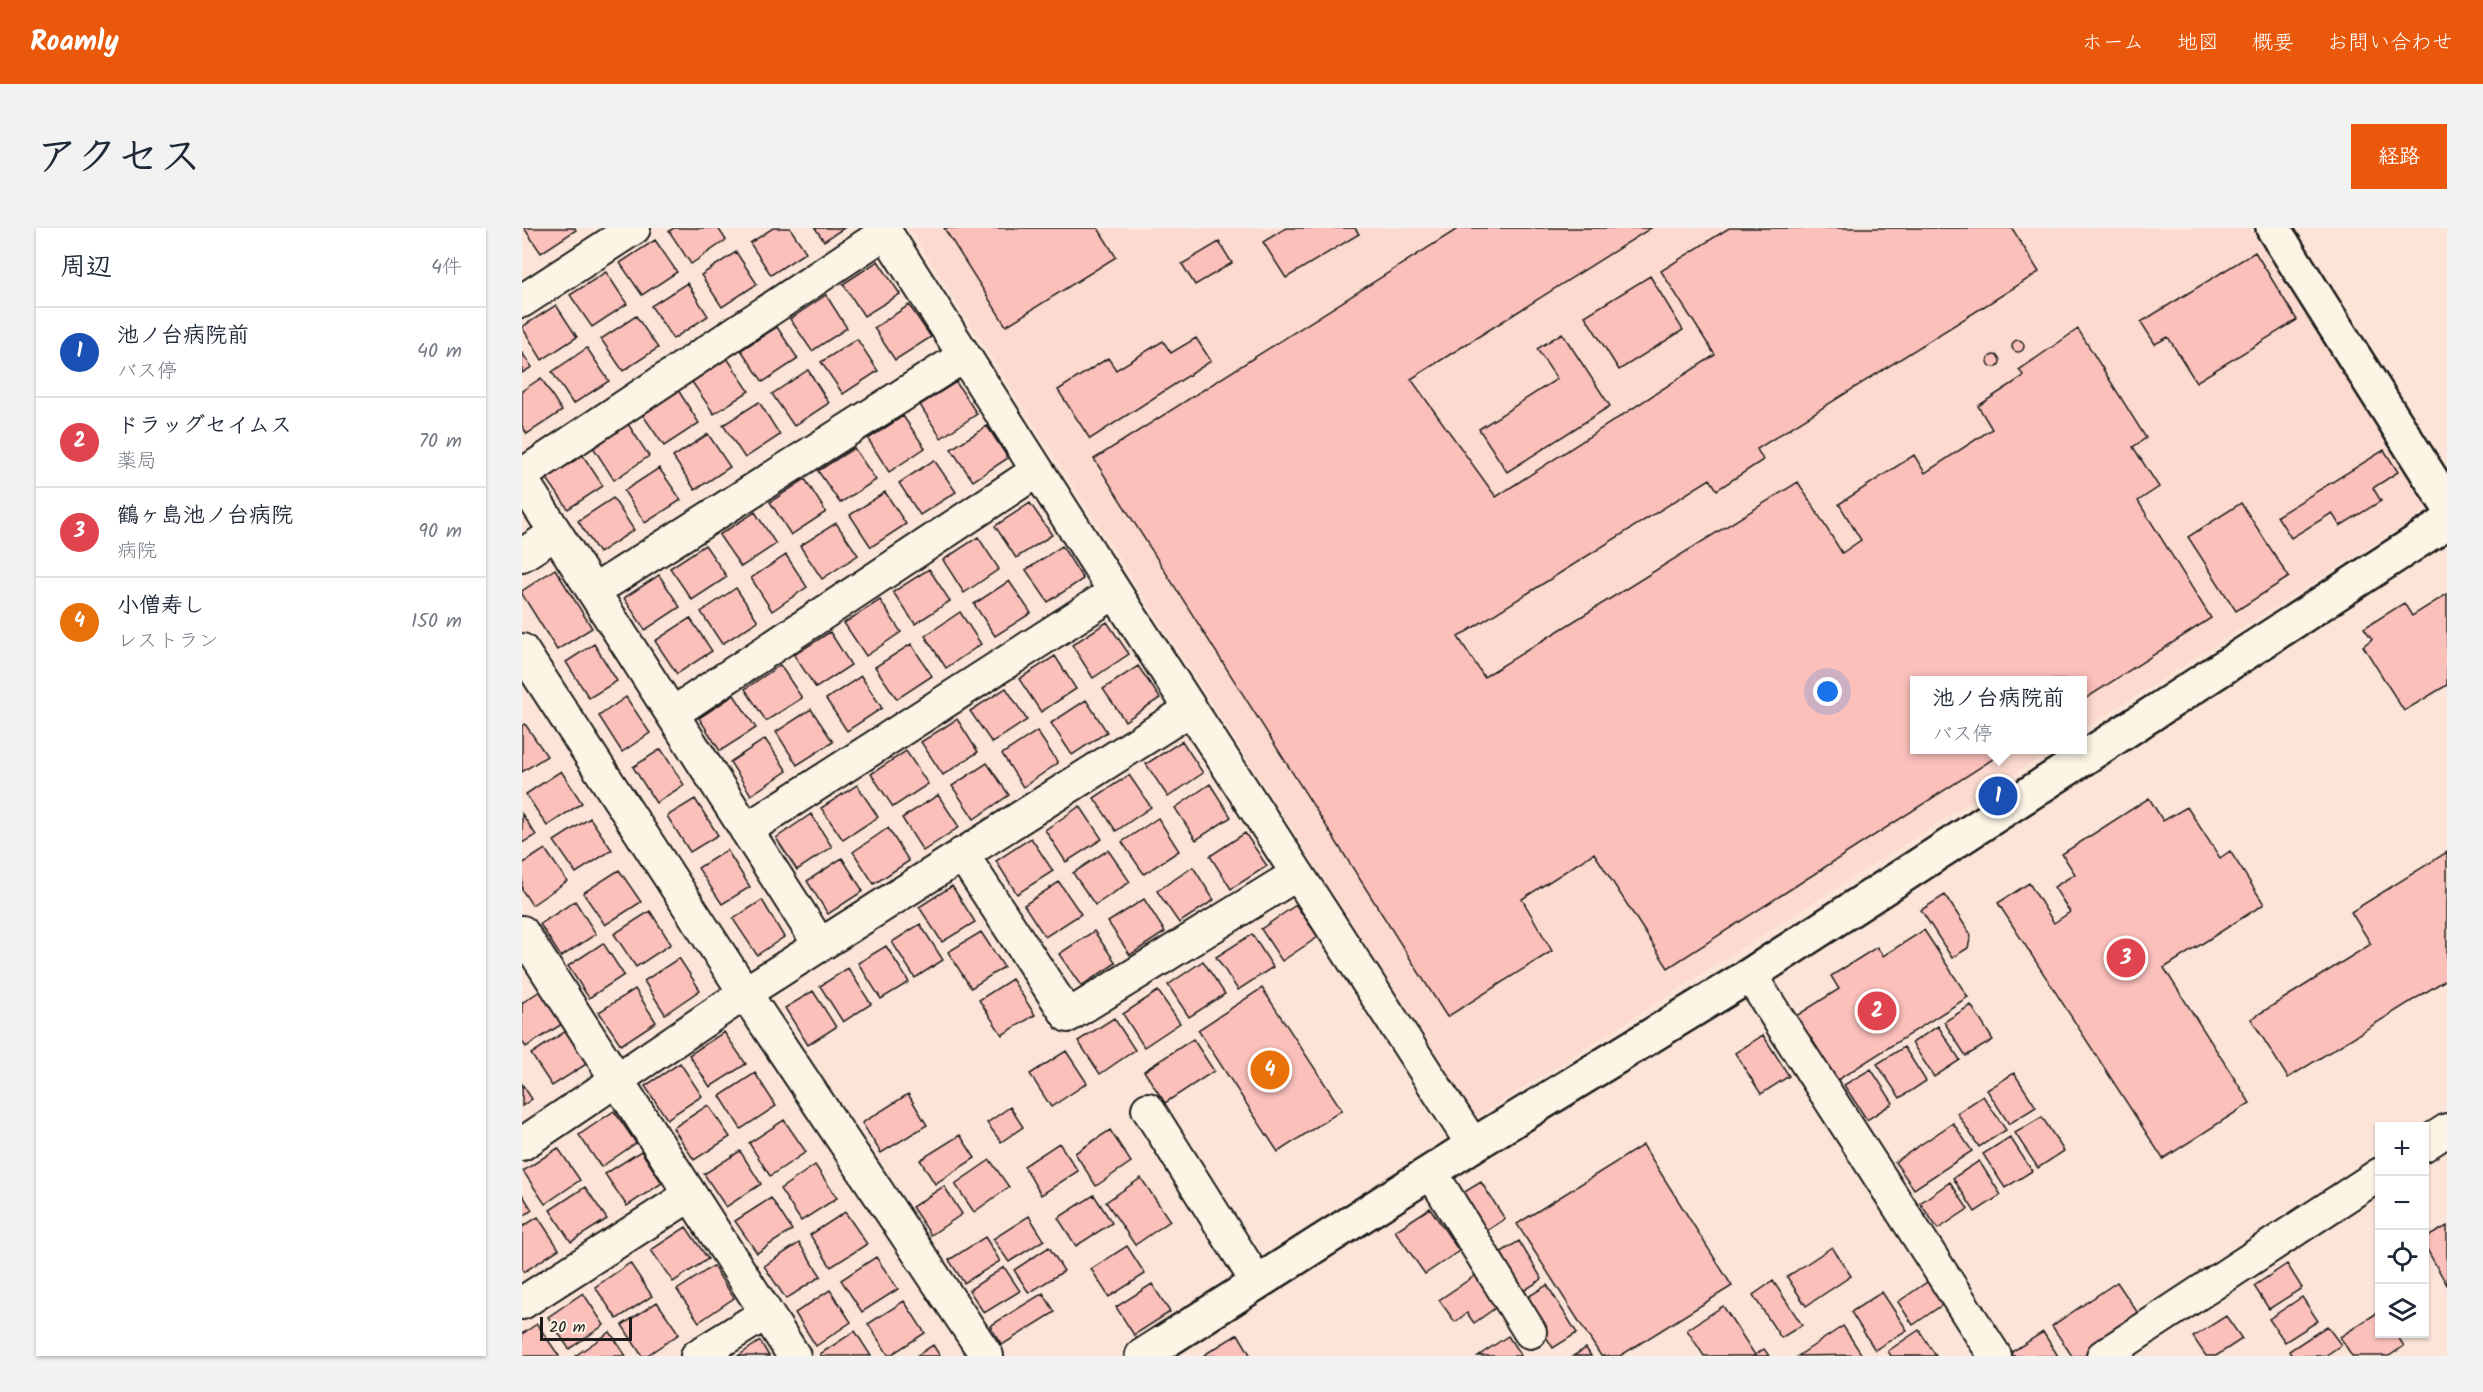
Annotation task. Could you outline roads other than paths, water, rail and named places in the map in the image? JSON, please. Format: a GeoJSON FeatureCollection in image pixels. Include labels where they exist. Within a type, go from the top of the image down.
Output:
{"type":"FeatureCollection","features":[{"type":"Feature","properties":{"kind":"street"},"geometry":{"type":"LineString","coordinates":[[522,301],[634,228]]}},
{"type":"Feature","properties":{"kind":"street"},"geometry":{"type":"LineString","coordinates":[[2273,228],[2447,504]]}},
{"type":"Feature","properties":{"kind":"street"},"geometry":{"type":"LineString","coordinates":[[522,475],[885,230],[1037,471],[1473,1145]]}},
{"type":"Feature","properties":{"kind":"street"},"geometry":{"type":"LineString","coordinates":[[594,591],[964,356]]}},
{"type":"Feature","properties":{"kind":"street"},"geometry":{"type":"LineString","coordinates":[[672,714],[1037,471]]}},
{"type":"Feature","properties":{"kind":"street"},"geometry":{"type":"LineString","coordinates":[[522,480],[820,945]]}},
{"type":"Feature","properties":{"kind":"street"},"geometry":{"type":"LineString","coordinates":[[1142,1356],[1473,1145],[1750,975],[2447,522]]}},
{"type":"Feature","properties":{"kind":"street"},"geometry":{"type":"LineString","coordinates":[[522,555],[556,533]]}},
{"type":"Feature","properties":{"kind":"street"},"geometry":{"type":"LineString","coordinates":[[746,830],[1115,592]]}},
{"type":"Feature","properties":{"kind":"street"},"geometry":{"type":"LineString","coordinates":[[522,650],[745,993],[987,1356]]}},
{"type":"Feature","properties":{"kind":"street"},"geometry":{"type":"LineString","coordinates":[[522,1144],[616,1078],[745,993],[1191,709]]}},
{"type":"Feature","properties":{"kind":"street"},"geometry":{"type":"LineString","coordinates":[[962,854],[1068,1016],[1297,874]]}},
{"type":"Feature","properties":{"kind":"street"},"geometry":{"type":"LineString","coordinates":[[522,932],[530,964],[616,1078],[794,1356]]}},
{"type":"Feature","properties":{"kind":"street"},"geometry":{"type":"LineString","coordinates":[[1750,975],[1995,1356]]}},
{"type":"Feature","properties":{"kind":"street"},"geometry":{"type":"LineString","coordinates":[[1148,1109],[1257,1282]]}},
{"type":"Feature","properties":{"kind":"street"},"geometry":{"type":"LineString","coordinates":[[2429,1142],[2447,1130]]}},
{"type":"Feature","properties":{"kind":"street"},"geometry":{"type":"LineString","coordinates":[[1431,1172],[1530,1332]]}},
{"type":"Feature","properties":{"kind":"street"},"geometry":{"type":"LineString","coordinates":[[2103,1356],[2376,1176]]}},
{"type":"Feature","properties":{"kind":"street"},"geometry":{"type":"LineString","coordinates":[[522,1303],[690,1195]]}},
{"type":"Feature","properties":{"kind":"street"},"geometry":{"type":"LineString","coordinates":[[697,1356],[766,1313]]}},
{"type":"Feature","properties":{"kind":"place","name":"池ノ台病院前"},"geometry":{"type":"Point","coordinates":[1998,796]}},
{"type":"Feature","properties":{"kind":"place","name":"鶴ヶ島池ノ台病院"},"geometry":{"type":"Point","coordinates":[2126,958]}},
{"type":"Feature","properties":{"kind":"place","name":"ドラッグセイムス"},"geometry":{"type":"Point","coordinates":[1877,1011]}},
{"type":"Feature","properties":{"kind":"place","name":"小僧寿し"},"geometry":{"type":"Point","coordinates":[1270,1070]}}]}
